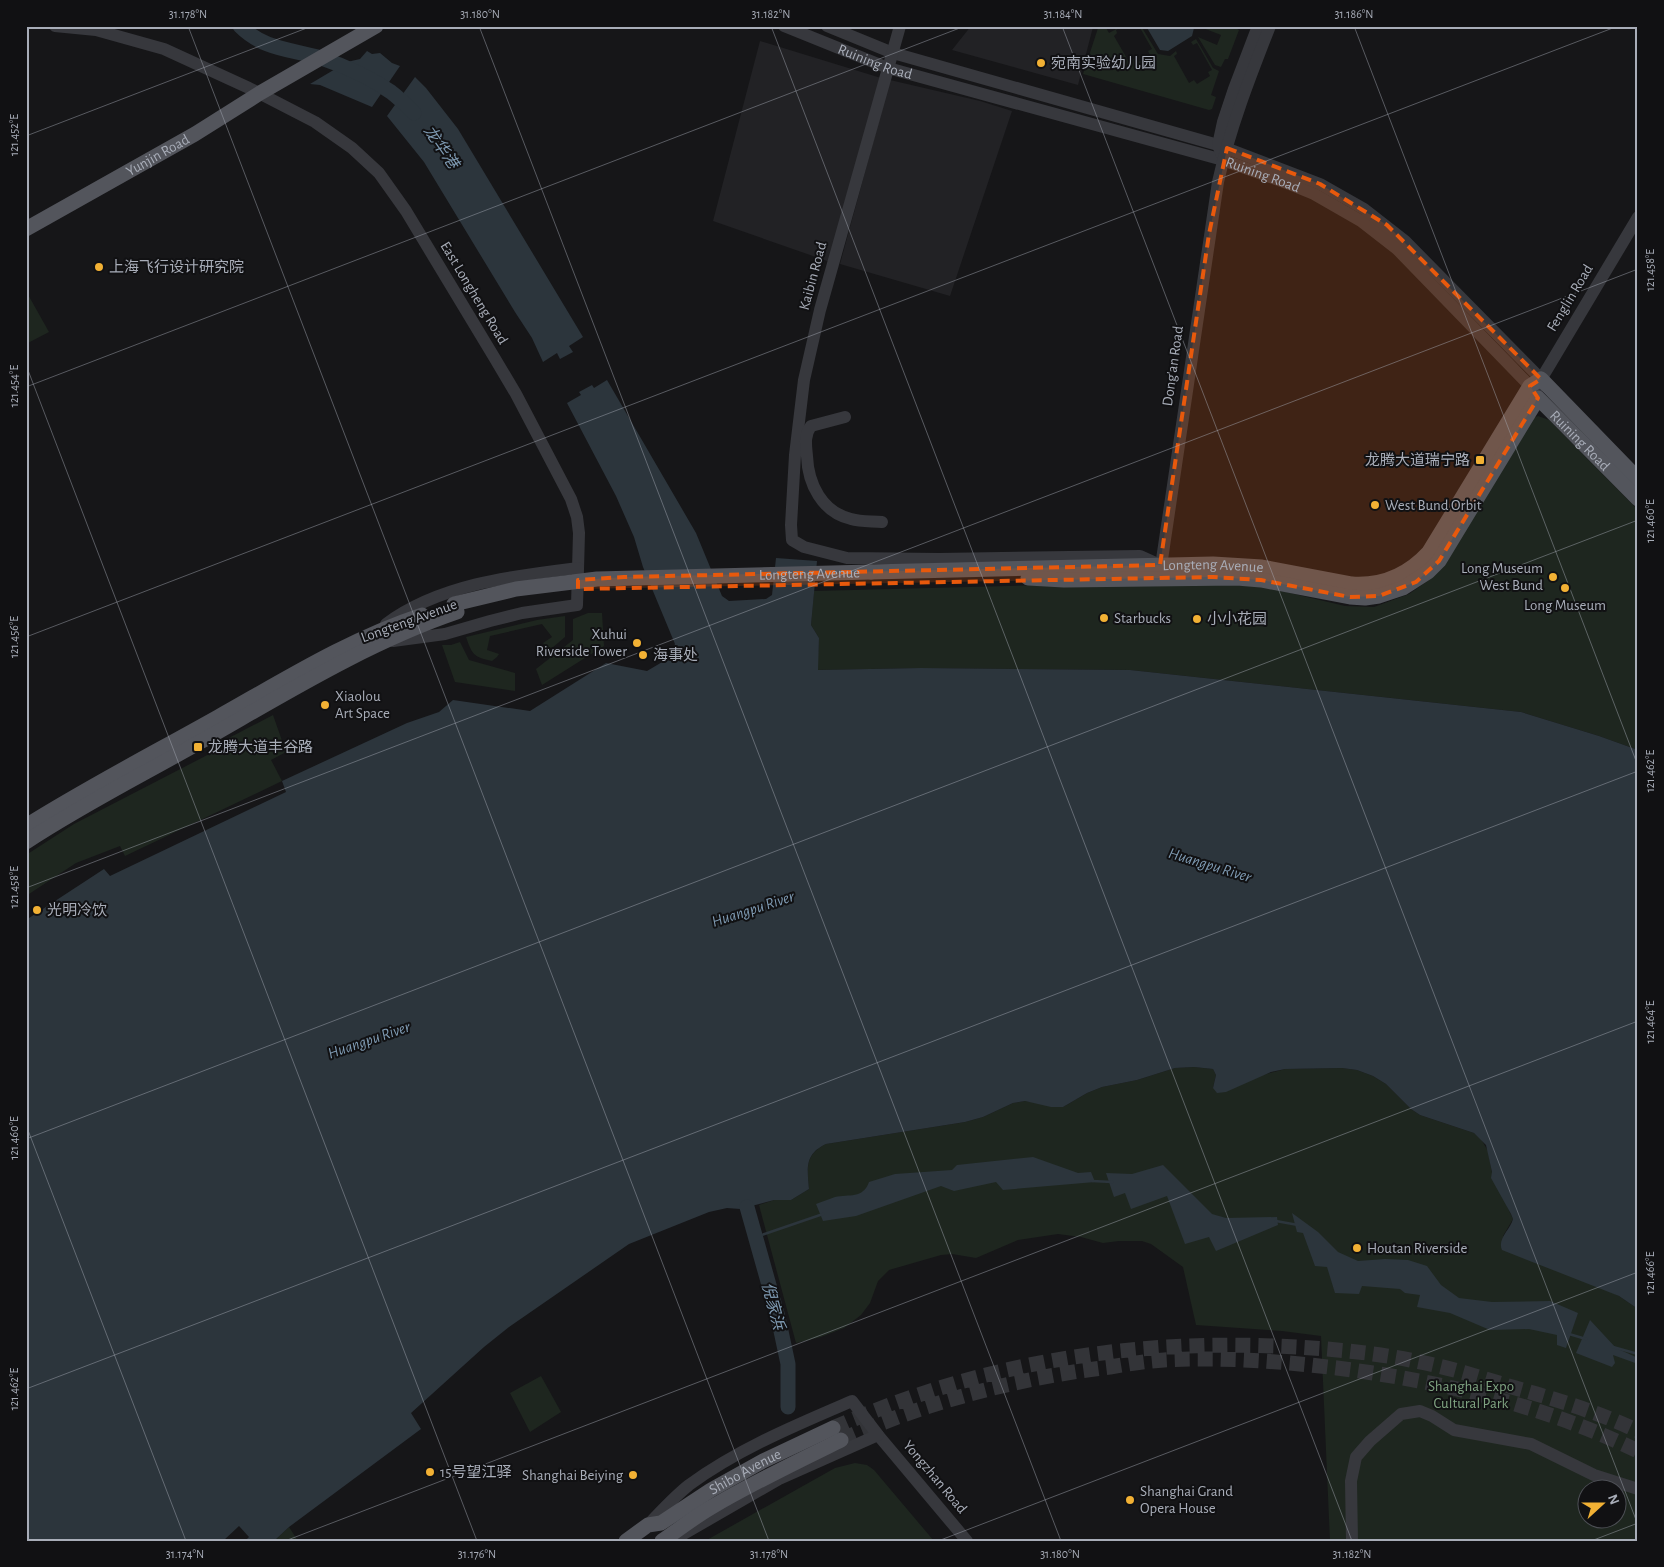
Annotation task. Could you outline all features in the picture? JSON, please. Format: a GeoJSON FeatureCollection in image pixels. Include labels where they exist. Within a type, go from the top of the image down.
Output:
{"type":"FeatureCollection","features":[{"type":"Feature","properties":{"kind":"main road"},"geometry":{"type":"LineString","coordinates":[[282,75],[331,43],[376,26]]}},
{"type":"Feature","properties":{"kind":"main road"},"geometry":{"type":"LineString","coordinates":[[282,75],[358,32]]}},
{"type":"Feature","properties":{"kind":"main road","name":"Yunjin Road"},"geometry":{"type":"LineString","coordinates":[[26,218],[282,75]]}},
{"type":"Feature","properties":{"kind":"main road","name":"Yunjin Road"},"geometry":{"type":"LineString","coordinates":[[26,229],[195,134],[255,91]]}},
{"type":"Feature","properties":{"kind":"main road","name":"Ruining Road"},"geometry":{"type":"LineString","coordinates":[[1536,387],[1638,479]]}},
{"type":"Feature","properties":{"kind":"main road","name":"Ruining Road"},"geometry":{"type":"LineString","coordinates":[[1536,387],[1638,499]]}},
{"type":"Feature","properties":{"kind":"main road","name":"Longteng Avenue"},"geometry":{"type":"LineString","coordinates":[[26,826],[322,658],[455,608],[516,588],[596,579],[1006,574],[1064,580],[1160,571],[1260,580],[1350,597],[1365,598],[1379,596],[1404,588],[1428,572],[1448,548],[1536,387]]}},
{"type":"Feature","properties":{"kind":"main road","name":"Longteng Avenue"},"geometry":{"type":"LineString","coordinates":[[26,842],[89,804],[295,688],[380,637]]}},
{"type":"Feature","properties":{"kind":"main road","name":"Shibo Avenue"},"geometry":{"type":"LineString","coordinates":[[626,1541],[763,1460],[837,1434],[710,1508],[667,1539]]}},
{"type":"Feature","properties":{"kind":"street","name":"East Longheng Road"},"geometry":{"type":"LineString","coordinates":[[55,26],[96,30],[164,49],[255,91],[314,122],[334,134],[366,160],[392,190],[503,372],[571,499],[578,526],[577,605],[506,617],[445,634],[380,637]]}},
{"type":"Feature","properties":{"kind":"street","name":"Ruining Road"},"geometry":{"type":"LineString","coordinates":[[784,26],[888,68],[1223,151]]}},
{"type":"Feature","properties":{"kind":"street","name":"Ruining Road"},"geometry":{"type":"LineString","coordinates":[[827,26],[893,53],[1223,151],[1341,208],[1397,249],[1536,387]]}},
{"type":"Feature","properties":{"kind":"street","name":"Kaibin Road"},"geometry":{"type":"LineString","coordinates":[[900,26],[820,310],[804,380],[795,456],[791,525],[792,540],[804,547],[847,558],[939,559],[1140,556],[1160,571]]}},
{"type":"Feature","properties":{"kind":"street","name":"Dong'an Road"},"geometry":{"type":"LineString","coordinates":[[1160,571],[1210,234],[1234,89],[1258,26]]}},
{"type":"Feature","properties":{"kind":"street","name":"Dong'an Road"},"geometry":{"type":"LineString","coordinates":[[1223,151],[1270,26]]}},
{"type":"Feature","properties":{"kind":"street","name":"Fenglin Road"},"geometry":{"type":"LineString","coordinates":[[1536,387],[1638,217]]}},
{"type":"Feature","properties":{"kind":"street"},"geometry":{"type":"LineString","coordinates":[[845,417],[811,426],[808,430],[806,438],[807,460],[811,480],[817,496],[833,510],[850,519],[882,522]]}},
{"type":"Feature","properties":{"kind":"street"},"geometry":{"type":"LineString","coordinates":[[380,637],[412,608],[450,592],[514,577],[578,568]]}},
{"type":"Feature","properties":{"kind":"street","name":"Yongzhan Road"},"geometry":{"type":"LineString","coordinates":[[654,1524],[668,1503],[689,1485],[712,1470],[790,1428],[852,1401],[967,1541]]}},
{"type":"Feature","properties":{"kind":"street"},"geometry":{"type":"LineString","coordinates":[[1352,1541],[1351,1481],[1356,1457],[1370,1441],[1401,1414],[1420,1411],[1454,1430],[1531,1444],[1594,1475],[1638,1489]]}},
{"type":"Feature","properties":{"kind":"street"},"geometry":{"type":"LineString","coordinates":[[667,1539],[779,1480],[878,1435]]}},
{"type":"Feature","properties":{"kind":"highlighted area"},"geometry":{"type":"Polygon","coordinates":[[[1227,148],[1320,184],[1387,225],[1541,379],[1530,386],[1538,398],[1439,561],[1416,582],[1379,596],[1350,597],[1261,580],[1213,577],[578,589],[578,580],[624,577],[1160,565],[1209,234],[1227,148]]]}},
{"type":"Feature","properties":{"kind":"shaded area","name":"宛南实验幼儿园"},"geometry":{"type":"Polygon","coordinates":[[[971,26],[1093,27],[1078,85],[952,50],[971,26]]]}},
{"type":"Feature","properties":{"kind":"shaded area"},"geometry":{"type":"Polygon","coordinates":[[[760,41],[881,78],[833,263],[713,221],[760,41]]]}},
{"type":"Feature","properties":{"kind":"shaded area"},"geometry":{"type":"Polygon","coordinates":[[[890,80],[980,101],[1012,111],[950,296],[840,264],[890,80]]]}},
{"type":"Feature","properties":{"kind":"green space"},"geometry":{"type":"Polygon","coordinates":[[[1097,26],[1105,26],[1109,33],[1122,26],[1116,30],[1117,33],[1114,36],[1129,62],[1134,59],[1137,63],[1150,55],[1148,51],[1152,49],[1139,26],[1141,26],[1158,54],[1170,56],[1176,51],[1177,54],[1174,56],[1189,83],[1194,80],[1197,84],[1210,76],[1208,72],[1212,70],[1197,43],[1193,45],[1191,42],[1196,39],[1213,68],[1219,71],[1211,95],[1216,97],[1212,109],[1209,110],[1083,74],[1098,28],[1097,26]]]}},
{"type":"Feature","properties":{"kind":"green space"},"geometry":{"type":"Polygon","coordinates":[[[1206,26],[1236,26],[1239,30],[1228,59],[1225,59],[1221,67],[1215,65],[1198,37],[1217,45],[1221,35],[1203,28],[1206,26]]]}},
{"type":"Feature","properties":{"kind":"green space"},"geometry":{"type":"Polygon","coordinates":[[[26,291],[49,332],[26,344],[26,291]]]}},
{"type":"Feature","properties":{"kind":"green space"},"geometry":{"type":"Polygon","coordinates":[[[1538,416],[1549,420],[1638,510],[1638,750],[1521,712],[1130,670],[921,668],[817,670],[819,638],[811,625],[814,591],[1120,583],[1260,586],[1345,606],[1374,607],[1409,594],[1429,580],[1531,419],[1538,416]]]}},
{"type":"Feature","properties":{"kind":"green space"},"geometry":{"type":"Polygon","coordinates":[[[588,613],[602,613],[604,646],[542,685],[536,669],[573,640],[573,619],[588,613]]]}},
{"type":"Feature","properties":{"kind":"green space"},"geometry":{"type":"Polygon","coordinates":[[[565,616],[565,637],[552,648],[547,647],[543,643],[552,637],[542,624],[490,636],[487,650],[499,654],[492,661],[474,654],[466,637],[537,620],[565,616]]]}},
{"type":"Feature","properties":{"kind":"green space"},"geometry":{"type":"Polygon","coordinates":[[[460,642],[469,660],[515,673],[515,691],[455,682],[442,645],[460,642]]]}},
{"type":"Feature","properties":{"kind":"green space"},"geometry":{"type":"Polygon","coordinates":[[[273,715],[286,752],[271,760],[282,781],[125,856],[120,846],[76,863],[26,896],[26,855],[74,824],[219,749],[225,740],[273,715]]]}},
{"type":"Feature","properties":{"kind":"green space","name":"Shanghai Expo Cultural Park"},"geometry":{"type":"Polygon","coordinates":[[[1175,1068],[1213,1069],[1216,1075],[1213,1088],[1285,1069],[1342,1068],[1357,1070],[1373,1076],[1386,1084],[1411,1109],[1420,1115],[1474,1133],[1481,1139],[1488,1151],[1492,1173],[1513,1219],[1503,1236],[1619,1296],[1638,1309],[1638,1541],[1330,1541],[1321,1336],[1282,1331],[1196,1325],[1183,1267],[1151,1244],[1142,1241],[1103,1243],[1081,1237],[1058,1234],[1018,1240],[976,1258],[952,1254],[941,1255],[889,1270],[878,1281],[870,1303],[861,1315],[844,1328],[821,1337],[796,1343],[759,1205],[774,1200],[791,1200],[809,1189],[809,1162],[814,1152],[819,1148],[826,1144],[965,1122],[983,1117],[1013,1103],[1025,1101],[1063,1107],[1087,1093],[1102,1087],[1137,1080],[1175,1068]]]}},
{"type":"Feature","properties":{"kind":"green space"},"geometry":{"type":"Polygon","coordinates":[[[541,1376],[561,1412],[530,1432],[510,1393],[541,1376]]]}},
{"type":"Feature","properties":{"kind":"green space"},"geometry":{"type":"Polygon","coordinates":[[[855,1463],[867,1465],[874,1470],[934,1541],[705,1541],[835,1468],[855,1463]]]}},
{"type":"Feature","properties":{"kind":"green space"},"geometry":{"type":"Polygon","coordinates":[[[289,1527],[298,1541],[274,1541],[289,1527]]]}},
{"type":"Feature","properties":{"kind":"water"},"geometry":{"type":"Polygon","coordinates":[[[1146,26],[1193,26],[1194,28],[1192,36],[1168,51],[1160,50],[1146,26]]]}},
{"type":"Feature","properties":{"kind":"water"},"geometry":{"type":"Polygon","coordinates":[[[367,51],[372,54],[380,53],[392,63],[400,66],[372,107],[320,85],[310,84],[347,62],[360,59],[367,51]]]}},
{"type":"Feature","properties":{"kind":"water"},"geometry":{"type":"Polygon","coordinates":[[[415,77],[458,129],[583,337],[569,346],[573,352],[560,359],[557,353],[543,362],[532,338],[424,162],[387,116],[415,77]]]}},
{"type":"Feature","properties":{"kind":"water","name":"Huangpu River"},"geometry":{"type":"Polygon","coordinates":[[[607,380],[696,533],[722,596],[729,601],[766,599],[772,595],[776,558],[817,561],[811,625],[819,638],[818,670],[921,668],[1130,670],[1521,712],[1638,750],[1638,1309],[1619,1296],[1502,1250],[1502,1238],[1513,1219],[1491,1178],[1492,1172],[1486,1145],[1474,1133],[1420,1115],[1411,1109],[1386,1084],[1373,1076],[1357,1070],[1342,1068],[1285,1069],[1271,1072],[1226,1092],[1217,1093],[1213,1088],[1216,1075],[1213,1069],[1175,1068],[1137,1080],[1102,1087],[1087,1093],[1063,1107],[1051,1107],[1025,1101],[1013,1103],[983,1117],[965,1122],[826,1144],[814,1152],[809,1162],[809,1189],[791,1200],[774,1200],[740,1209],[727,1208],[709,1212],[629,1244],[509,1327],[484,1347],[411,1413],[421,1429],[289,1527],[274,1541],[26,1541],[26,920],[104,869],[110,876],[286,792],[282,781],[407,723],[439,712],[453,700],[530,711],[606,663],[647,671],[669,658],[675,644],[643,567],[634,537],[616,496],[567,403],[581,395],[579,392],[592,385],[594,388],[607,380]]]}},
{"type":"Feature","properties":{"kind":"water"},"geometry":{"type":"Polygon","coordinates":[[[1033,1157],[1078,1173],[1091,1172],[1095,1182],[1003,1190],[996,1182],[954,1191],[941,1186],[856,1216],[823,1221],[816,1204],[835,1197],[855,1195],[863,1191],[869,1182],[895,1174],[952,1170],[957,1165],[1033,1157]]]}},
{"type":"Feature","properties":{"kind":"water"},"geometry":{"type":"Polygon","coordinates":[[[1163,1165],[1212,1214],[1226,1218],[1277,1217],[1278,1225],[1216,1251],[1209,1237],[1185,1244],[1167,1196],[1131,1209],[1125,1193],[1114,1197],[1106,1173],[1132,1174],[1163,1165]]]}},
{"type":"Feature","properties":{"kind":"water"},"geometry":{"type":"Polygon","coordinates":[[[1292,1213],[1318,1232],[1338,1252],[1358,1261],[1408,1260],[1427,1266],[1441,1285],[1459,1298],[1492,1302],[1550,1301],[1578,1313],[1566,1348],[1557,1345],[1557,1335],[1529,1329],[1490,1330],[1450,1313],[1417,1307],[1420,1295],[1405,1293],[1400,1289],[1362,1286],[1359,1294],[1335,1293],[1327,1267],[1315,1266],[1303,1233],[1297,1232],[1292,1213]]]}},
{"type":"Feature","properties":{"kind":"water"},"geometry":{"type":"Polygon","coordinates":[[[1590,1320],[1616,1348],[1638,1358],[1638,1364],[1613,1355],[1615,1363],[1612,1367],[1576,1353],[1590,1320]]]}},
{"type":"Feature","properties":{"kind":"pier"},"geometry":{"type":"Polygon","coordinates":[[[239,1526],[249,1537],[245,1541],[223,1541],[239,1526]]]}},
{"type":"Feature","properties":{"kind":"waterway","name":"龙华港"},"geometry":{"type":"LineString","coordinates":[[240,26],[259,40],[278,48],[321,58],[358,73],[391,92],[414,113]]}},
{"type":"Feature","properties":{"kind":"waterway"},"geometry":{"type":"LineString","coordinates":[[1092,1181],[1112,1182]]}},
{"type":"Feature","properties":{"kind":"waterway","name":"倪家浜"},"geometry":{"type":"LineString","coordinates":[[747,1207],[778,1317],[788,1364],[788,1407]]}},
{"type":"Feature","properties":{"kind":"waterway"},"geometry":{"type":"LineString","coordinates":[[756,1237],[823,1214]]}},
{"type":"Feature","properties":{"kind":"waterway"},"geometry":{"type":"LineString","coordinates":[[1276,1221],[1298,1225]]}},
{"type":"Feature","properties":{"kind":"waterway"},"geometry":{"type":"LineString","coordinates":[[1569,1334],[1586,1339]]}},
{"type":"Feature","properties":{"kind":"waterway"},"geometry":{"type":"LineString","coordinates":[[1613,1347],[1638,1354]]}},
{"type":"Feature","properties":{"kind":"tunnel"},"geometry":{"type":"LineString","coordinates":[[833,1428],[887,1406],[941,1388],[995,1373],[1050,1361],[1161,1347],[1217,1345],[1330,1349],[1420,1362],[1466,1373],[1560,1401],[1638,1431]]}},
{"type":"Feature","properties":{"kind":"tunnel"},"geometry":{"type":"LineString","coordinates":[[841,1440],[906,1414],[972,1393],[1006,1385],[1144,1362],[1228,1359],[1376,1373],[1452,1388],[1490,1397],[1565,1420],[1638,1451]]}},
{"type":"Feature","properties":{"kind":"place","name":"宛南实验幼儿园"},"geometry":{"type":"Point","coordinates":[1041,63]}},
{"type":"Feature","properties":{"kind":"place","name":"上海飞行设计研究院"},"geometry":{"type":"Point","coordinates":[99,267]}},
{"type":"Feature","properties":{"kind":"place","name":"龙腾大道瑞宁路"},"geometry":{"type":"Point","coordinates":[1480,460]}},
{"type":"Feature","properties":{"kind":"place","name":"West Bund Orbit"},"geometry":{"type":"Point","coordinates":[1375,505]}},
{"type":"Feature","properties":{"kind":"place","name":"Long Museum West Bund"},"geometry":{"type":"Point","coordinates":[1553,577]}},
{"type":"Feature","properties":{"kind":"place","name":"Long Museum"},"geometry":{"type":"Point","coordinates":[1565,588]}},
{"type":"Feature","properties":{"kind":"place","name":"Starbucks"},"geometry":{"type":"Point","coordinates":[1104,618]}},
{"type":"Feature","properties":{"kind":"place","name":"小小花园"},"geometry":{"type":"Point","coordinates":[1197,619]}},
{"type":"Feature","properties":{"kind":"place","name":"Xuhui Riverside Tower"},"geometry":{"type":"Point","coordinates":[637,643]}},
{"type":"Feature","properties":{"kind":"place","name":"海事处"},"geometry":{"type":"Point","coordinates":[643,655]}},
{"type":"Feature","properties":{"kind":"place","name":"Xiaolou Art Space"},"geometry":{"type":"Point","coordinates":[325,705]}},
{"type":"Feature","properties":{"kind":"place","name":"龙腾大道丰谷路"},"geometry":{"type":"Point","coordinates":[198,747]}},
{"type":"Feature","properties":{"kind":"place","name":"光明冷饮"},"geometry":{"type":"Point","coordinates":[37,910]}},
{"type":"Feature","properties":{"kind":"place","name":"Houtan Riverside"},"geometry":{"type":"Point","coordinates":[1357,1248]}},
{"type":"Feature","properties":{"kind":"place","name":"15号望江驿"},"geometry":{"type":"Point","coordinates":[430,1472]}},
{"type":"Feature","properties":{"kind":"place","name":"Shanghai Beiying"},"geometry":{"type":"Point","coordinates":[633,1475]}},
{"type":"Feature","properties":{"kind":"place","name":"Shanghai Grand Opera House"},"geometry":{"type":"Point","coordinates":[1130,1500]}}]}
